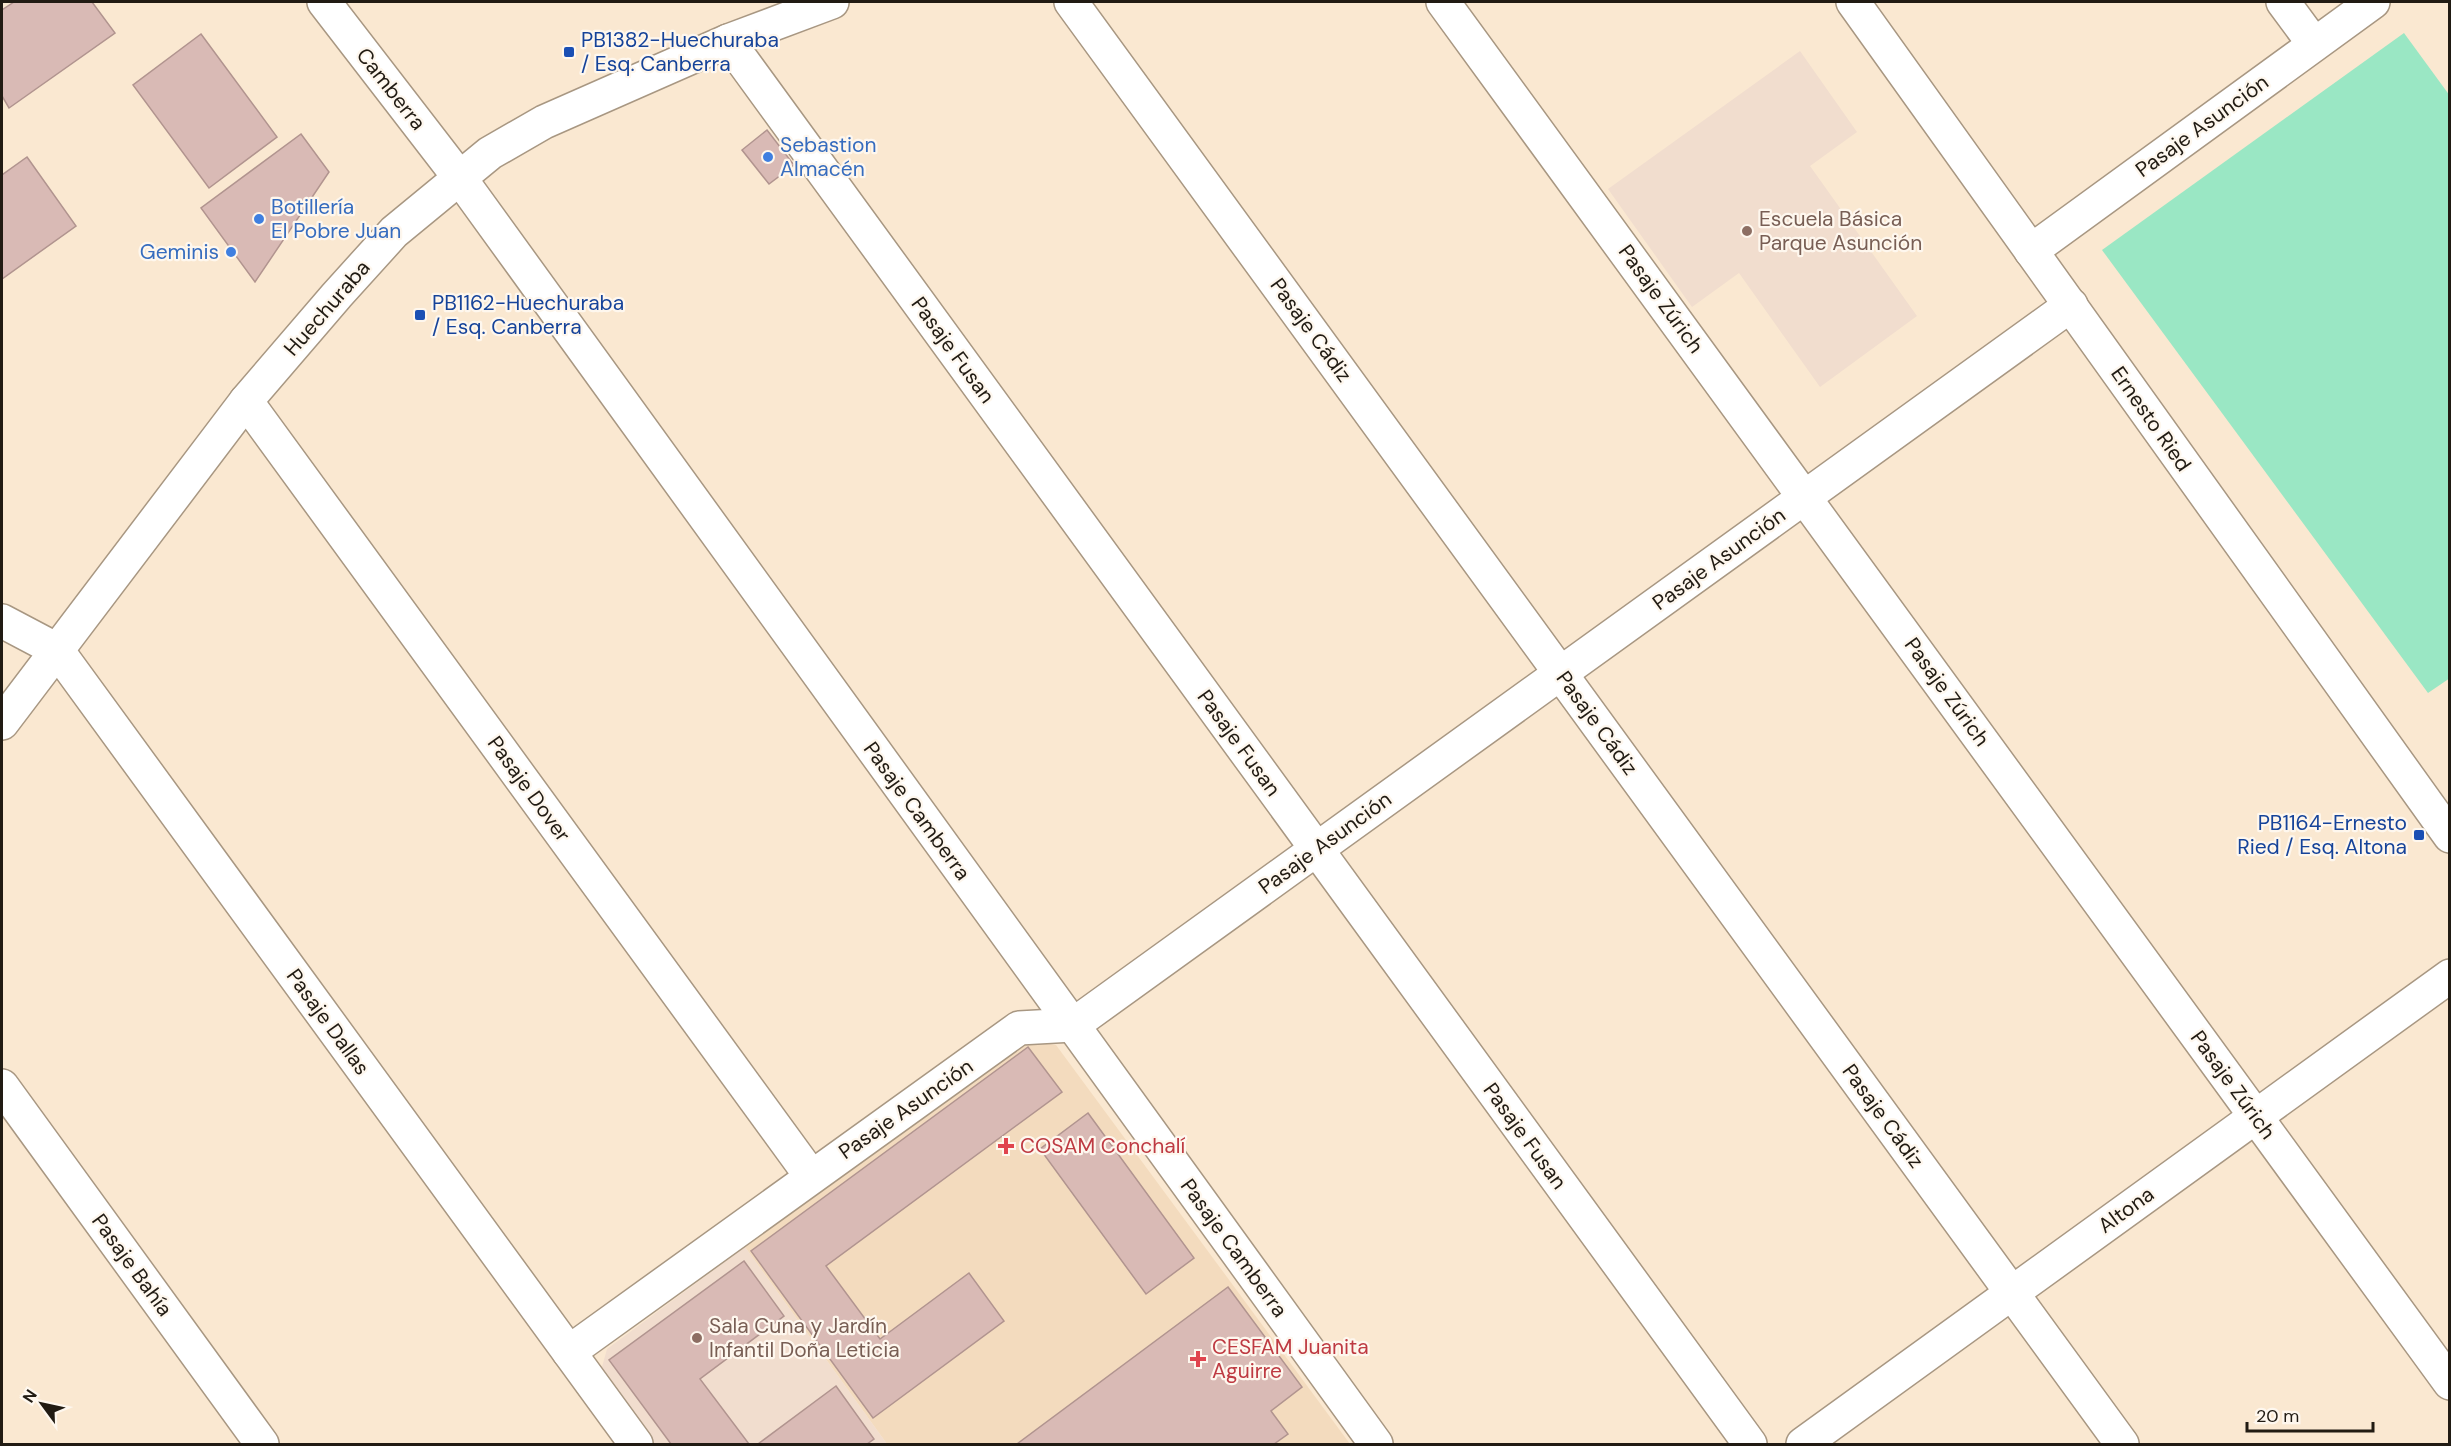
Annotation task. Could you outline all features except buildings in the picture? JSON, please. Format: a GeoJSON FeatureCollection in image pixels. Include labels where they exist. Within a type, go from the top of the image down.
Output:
{"type":"FeatureCollection","features":[{"type":"Feature","properties":{"kind":"street","name":"Camberra"},"geometry":{"type":"LineString","coordinates":[[324,2],[459,177]]}},
{"type":"Feature","properties":{"kind":"street","name":"Huechuraba"},"geometry":{"type":"LineString","coordinates":[[2,723],[246,401],[394,232],[490,153],[544,122],[728,41],[832,2]]}},
{"type":"Feature","properties":{"kind":"street","name":"Pasaje Cádiz"},"geometry":{"type":"LineString","coordinates":[[1071,2],[2122,1444]]}},
{"type":"Feature","properties":{"kind":"street","name":"Pasaje Zúrich"},"geometry":{"type":"LineString","coordinates":[[1443,2],[1806,496],[2450,1383]]}},
{"type":"Feature","properties":{"kind":"street","name":"Ernesto Ried"},"geometry":{"type":"LineString","coordinates":[[1853,2],[2450,836]]}},
{"type":"Feature","properties":{"kind":"street"},"geometry":{"type":"LineString","coordinates":[[2283,2],[2314,44]]}},
{"type":"Feature","properties":{"kind":"street","name":"Pasaje Asunción"},"geometry":{"type":"LineString","coordinates":[[2031,251],[2373,2]]}},
{"type":"Feature","properties":{"kind":"street","name":"Pasaje Fusan"},"geometry":{"type":"LineString","coordinates":[[728,41],[1750,1444]]}},
{"type":"Feature","properties":{"kind":"street","name":"Pasaje Camberra"},"geometry":{"type":"LineString","coordinates":[[459,177],[1376,1444]]}},
{"type":"Feature","properties":{"kind":"street","name":"Pasaje Asunción"},"geometry":{"type":"LineString","coordinates":[[569,1352],[1019,1028],[1073,1025],[2071,305]]}},
{"type":"Feature","properties":{"kind":"street","name":"Pasaje Dover"},"geometry":{"type":"LineString","coordinates":[[246,401],[811,1176]]}},
{"type":"Feature","properties":{"kind":"street","name":"Pasaje Dallas"},"geometry":{"type":"LineString","coordinates":[[2,621],[57,650],[569,1352],[625,1441]]}},
{"type":"Feature","properties":{"kind":"street","name":"Altona"},"geometry":{"type":"LineString","coordinates":[[1803,1444],[2450,976]]}},
{"type":"Feature","properties":{"kind":"street","name":"Pasaje Bahía"},"geometry":{"type":"LineString","coordinates":[[2,1086],[262,1444]]}},
{"type":"Feature","properties":{"kind":"shaded area","name":"Escuela Básica Parque Asunción"},"geometry":{"type":"Polygon","coordinates":[[[1800,51],[1857,132],[1810,166],[1917,316],[1820,387],[1739,273],[1692,307],[1608,189],[1800,51]]]}},
{"type":"Feature","properties":{"kind":"shaded area","name":"COSAM Conchalí"},"geometry":{"type":"Polygon","coordinates":[[[1024,1040],[1056,1045],[1350,1444],[887,1444],[745,1247],[1024,1040]]]}},
{"type":"Feature","properties":{"kind":"shaded area"},"geometry":{"type":"Polygon","coordinates":[[[745,1247],[887,1444],[652,1444],[600,1374],[607,1349],[745,1247]]]}},
{"type":"Feature","properties":{"kind":"green space"},"geometry":{"type":"Polygon","coordinates":[[[2404,33],[2450,96],[2450,678],[2428,693],[2102,250],[2404,33]]]}},
{"type":"Feature","properties":{"kind":"place","name":"PB1382-Huechuraba / Esq. Canberra"},"geometry":{"type":"Point","coordinates":[569,52]}},
{"type":"Feature","properties":{"kind":"place","name":"Sebastion Almacén"},"geometry":{"type":"Point","coordinates":[768,157]}},
{"type":"Feature","properties":{"kind":"place","name":"Botillería El Pobre Juan"},"geometry":{"type":"Point","coordinates":[259,219]}},
{"type":"Feature","properties":{"kind":"place","name":"Escuela Básica Parque Asunción"},"geometry":{"type":"Point","coordinates":[1747,231]}},
{"type":"Feature","properties":{"kind":"place","name":"Geminis"},"geometry":{"type":"Point","coordinates":[231,252]}},
{"type":"Feature","properties":{"kind":"place","name":"PB1162-Huechuraba / Esq. Canberra"},"geometry":{"type":"Point","coordinates":[420,315]}},
{"type":"Feature","properties":{"kind":"place","name":"PB1164-Ernesto Ried / Esq. Altona"},"geometry":{"type":"Point","coordinates":[2419,835]}},
{"type":"Feature","properties":{"kind":"place","name":"COSAM Conchalí"},"geometry":{"type":"Point","coordinates":[1006,1146]}},
{"type":"Feature","properties":{"kind":"place","name":"Sala Cuna y Jardín Infantil Doña Leticia"},"geometry":{"type":"Point","coordinates":[697,1338]}},
{"type":"Feature","properties":{"kind":"place","name":"CESFAM Juanita Aguirre"},"geometry":{"type":"Point","coordinates":[1198,1359]}}]}
